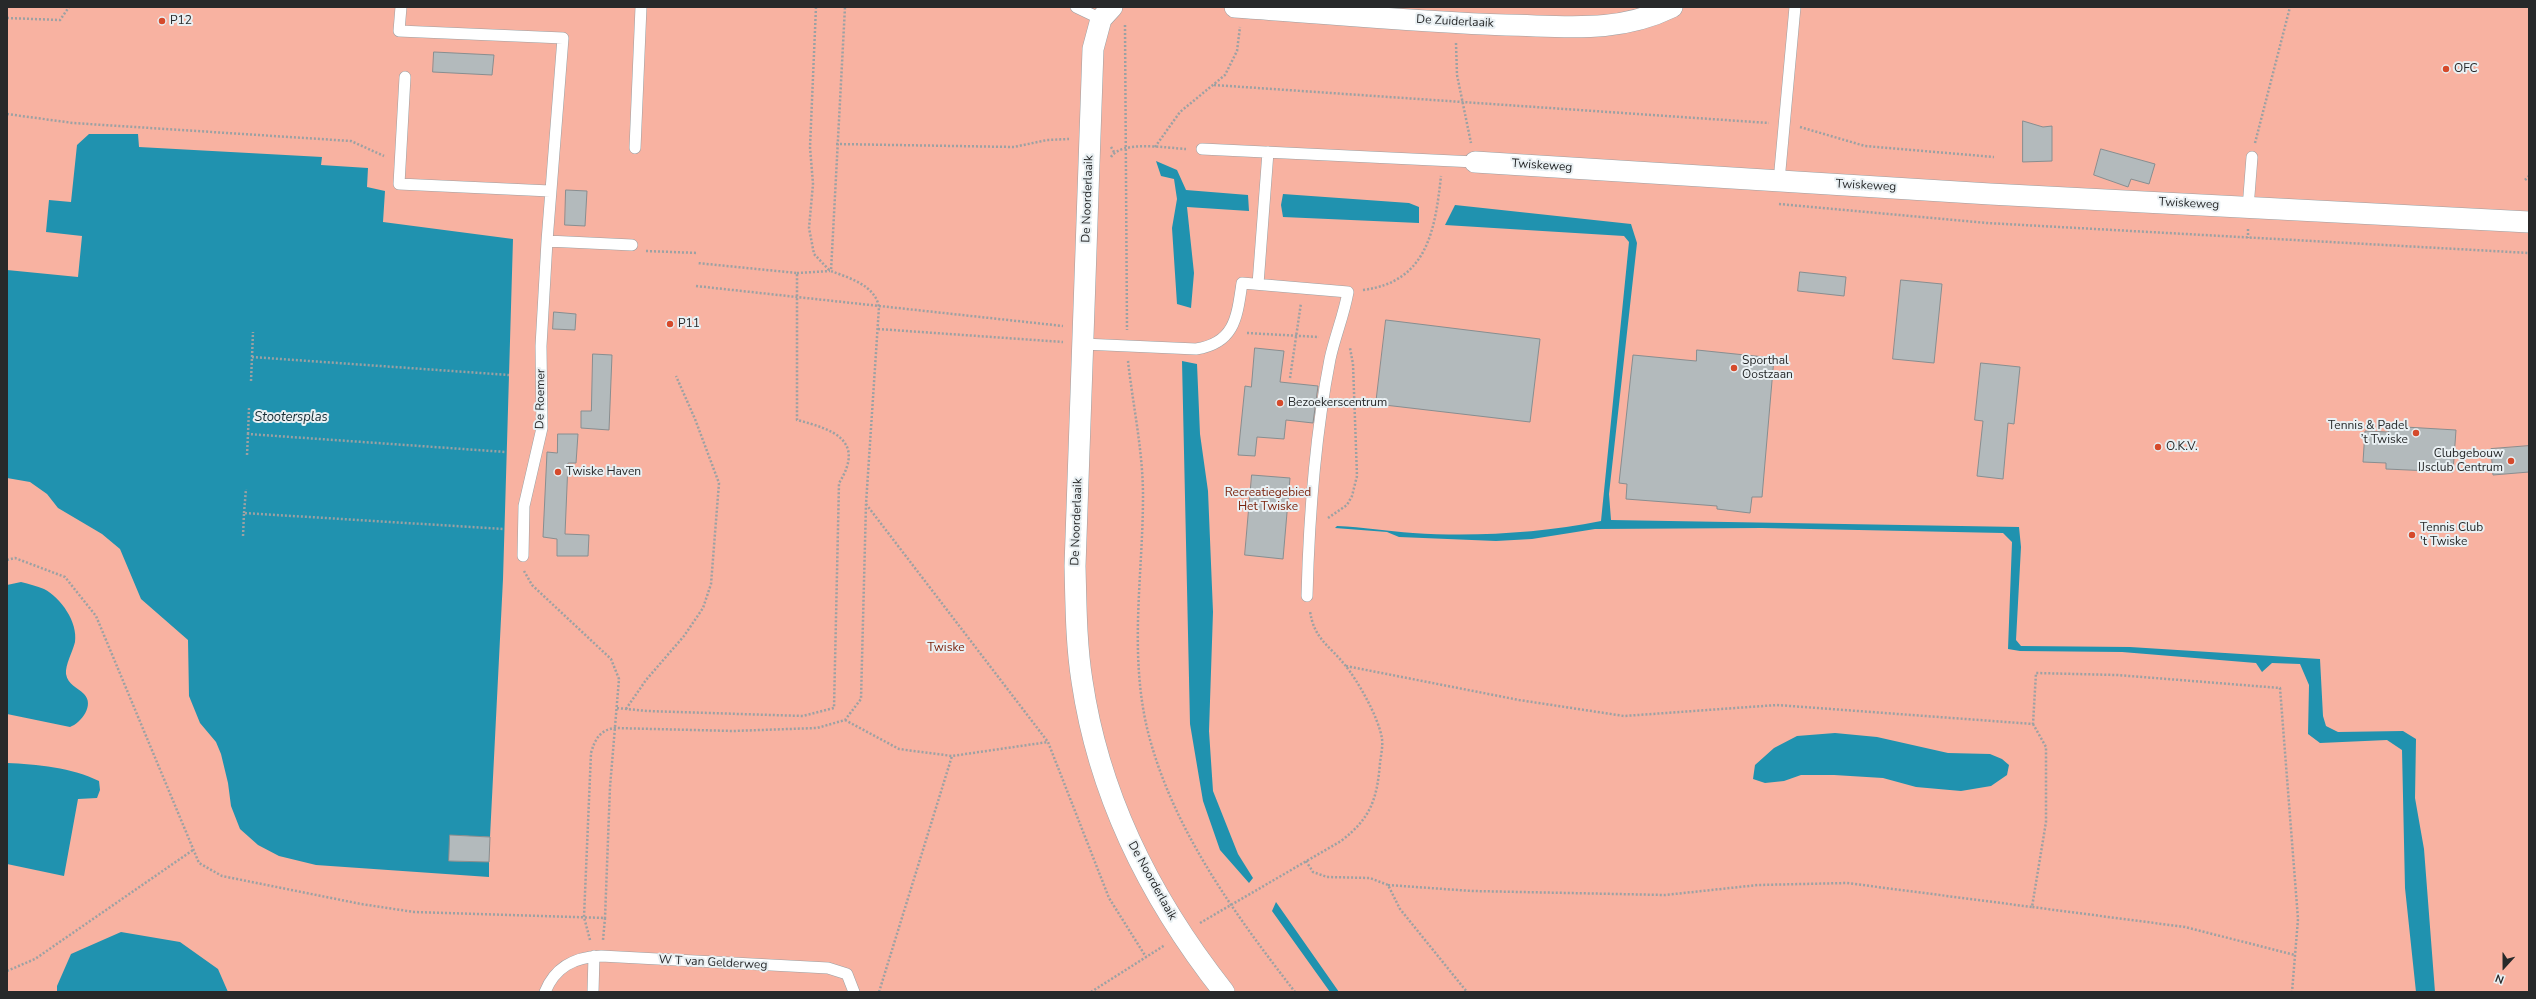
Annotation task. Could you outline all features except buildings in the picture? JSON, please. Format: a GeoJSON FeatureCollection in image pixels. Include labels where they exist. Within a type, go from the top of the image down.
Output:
{"type":"FeatureCollection","features":[{"type":"Feature","properties":{"kind":"street","name":"De Zuiderlaaik"},"geometry":{"type":"LineString","coordinates":[[1239,7],[1458,23],[1602,27],[1632,23],[1672,7]]}},
{"type":"Feature","properties":{"kind":"street","name":"De Noorderlaaik"},"geometry":{"type":"LineString","coordinates":[[1113,15],[1093,49],[1075,566],[1076,624],[1082,680],[1090,727],[1102,769],[1120,819],[1141,867],[1182,933],[1224,992]]}},
{"type":"Feature","properties":{"kind":"street","name":"Twiskeweg"},"geometry":{"type":"LineString","coordinates":[[1475,162],[2248,208],[2529,222]]}},
{"type":"Feature","properties":{"kind":"lane","name":"De Roemer"},"geometry":{"type":"LineString","coordinates":[[401,7],[399,31],[563,38],[547,241],[542,346],[542,428],[524,506],[523,556]]}},
{"type":"Feature","properties":{"kind":"lane"},"geometry":{"type":"LineString","coordinates":[[635,148],[641,7]]}},
{"type":"Feature","properties":{"kind":"lane"},"geometry":{"type":"LineString","coordinates":[[1076,7],[1113,15]]}},
{"type":"Feature","properties":{"kind":"lane"},"geometry":{"type":"LineString","coordinates":[[1779,181],[1795,7]]}},
{"type":"Feature","properties":{"kind":"lane"},"geometry":{"type":"LineString","coordinates":[[405,77],[399,184],[550,191]]}},
{"type":"Feature","properties":{"kind":"lane","name":"Twiskeweg"},"geometry":{"type":"LineString","coordinates":[[1202,149],[1475,162]]}},
{"type":"Feature","properties":{"kind":"lane"},"geometry":{"type":"LineString","coordinates":[[1258,284],[1268,152]]}},
{"type":"Feature","properties":{"kind":"lane"},"geometry":{"type":"LineString","coordinates":[[2248,208],[2252,157]]}},
{"type":"Feature","properties":{"kind":"lane"},"geometry":{"type":"LineString","coordinates":[[547,241],[636,248]]}},
{"type":"Feature","properties":{"kind":"lane"},"geometry":{"type":"LineString","coordinates":[[1083,336],[1127,346],[1196,349],[1211,347],[1221,342],[1231,331],[1239,308],[1242,283],[1348,292],[1330,359],[1319,444],[1309,546],[1307,596]]}},
{"type":"Feature","properties":{"kind":"lane"},"geometry":{"type":"LineString","coordinates":[[545,992],[556,971],[568,963],[597,956],[593,992]]}},
{"type":"Feature","properties":{"kind":"lane","name":"W T van Gelderweg"},"geometry":{"type":"LineString","coordinates":[[597,956],[828,968],[847,974],[854,992]]}},
{"type":"Feature","properties":{"kind":"path"},"geometry":{"type":"LineString","coordinates":[[7,18],[60,20],[69,7]]}},
{"type":"Feature","properties":{"kind":"path"},"geometry":{"type":"LineString","coordinates":[[597,956],[584,917],[591,753],[599,735],[606,729],[615,728],[733,731],[817,728],[845,720],[861,699],[866,504],[879,307],[873,293],[861,284],[831,271],[814,254],[809,228],[813,184],[810,147],[816,7]]}},
{"type":"Feature","properties":{"kind":"path"},"geometry":{"type":"LineString","coordinates":[[831,271],[836,144],[845,7]]}},
{"type":"Feature","properties":{"kind":"path"},"geometry":{"type":"LineString","coordinates":[[1155,147],[1180,112],[1225,75],[1236,51],[1239,7]]}},
{"type":"Feature","properties":{"kind":"path"},"geometry":{"type":"LineString","coordinates":[[2252,157],[2290,7]]}},
{"type":"Feature","properties":{"kind":"path"},"geometry":{"type":"LineString","coordinates":[[1113,15],[1124,63],[1128,147],[1127,346],[1143,494],[1136,620],[1138,664],[1147,728],[1164,781],[1190,840],[1232,904],[1295,992]]}},
{"type":"Feature","properties":{"kind":"path"},"geometry":{"type":"LineString","coordinates":[[1458,23],[1455,51],[1457,75],[1475,162]]}},
{"type":"Feature","properties":{"kind":"path"},"geometry":{"type":"LineString","coordinates":[[1214,85],[1463,104],[1660,114],[1783,125],[1812,129],[1864,146],[1994,157]]}},
{"type":"Feature","properties":{"kind":"path"},"geometry":{"type":"LineString","coordinates":[[7,114],[73,123],[351,141],[399,164]]}},
{"type":"Feature","properties":{"kind":"path"},"geometry":{"type":"LineString","coordinates":[[836,144],[1014,147],[1047,140],[1090,138],[1109,144],[1114,152],[1128,147],[1202,149]]}},
{"type":"Feature","properties":{"kind":"path"},"geometry":{"type":"LineString","coordinates":[[1348,292],[1380,288],[1403,277],[1419,260],[1436,215],[1443,160]]}},
{"type":"Feature","properties":{"kind":"path"},"geometry":{"type":"LineString","coordinates":[[2524,180],[2529,176]]}},
{"type":"Feature","properties":{"kind":"path","name":"Twiskeweg"},"geometry":{"type":"LineString","coordinates":[[1776,204],[1987,223],[2529,253]]}},
{"type":"Feature","properties":{"kind":"path"},"geometry":{"type":"LineString","coordinates":[[636,248],[698,253]]}},
{"type":"Feature","properties":{"kind":"path"},"geometry":{"type":"LineString","coordinates":[[697,263],[797,273],[831,271]]}},
{"type":"Feature","properties":{"kind":"path"},"geometry":{"type":"LineString","coordinates":[[617,708],[803,716],[834,708],[839,482],[849,460],[845,443],[828,428],[797,420],[797,273]]}},
{"type":"Feature","properties":{"kind":"path"},"geometry":{"type":"LineString","coordinates":[[696,286],[879,307],[1083,336]]}},
{"type":"Feature","properties":{"kind":"path"},"geometry":{"type":"LineString","coordinates":[[1290,378],[1303,287]]}},
{"type":"Feature","properties":{"kind":"path"},"geometry":{"type":"LineString","coordinates":[[878,329],[1083,336]]}},
{"type":"Feature","properties":{"kind":"path"},"geometry":{"type":"LineString","coordinates":[[1231,331],[1296,337],[1336,337],[1346,341],[1352,350],[1357,476],[1352,496],[1347,504],[1329,515],[1326,520]]}},
{"type":"Feature","properties":{"kind":"path"},"geometry":{"type":"LineString","coordinates":[[251,381],[253,332]]}},
{"type":"Feature","properties":{"kind":"path"},"geometry":{"type":"LineString","coordinates":[[252,357],[509,375]]}},
{"type":"Feature","properties":{"kind":"path"},"geometry":{"type":"LineString","coordinates":[[626,709],[646,680],[684,636],[703,608],[711,584],[719,483],[695,419],[676,376]]}},
{"type":"Feature","properties":{"kind":"path"},"geometry":{"type":"LineString","coordinates":[[247,455],[249,408]]}},
{"type":"Feature","properties":{"kind":"path"},"geometry":{"type":"LineString","coordinates":[[248,434],[506,452]]}},
{"type":"Feature","properties":{"kind":"path"},"geometry":{"type":"LineString","coordinates":[[243,536],[246,489]]}},
{"type":"Feature","properties":{"kind":"path"},"geometry":{"type":"LineString","coordinates":[[866,504],[1048,742],[1109,898],[1146,957],[1092,992]]}},
{"type":"Feature","properties":{"kind":"path"},"geometry":{"type":"LineString","coordinates":[[244,513],[504,529]]}},
{"type":"Feature","properties":{"kind":"path"},"geometry":{"type":"LineString","coordinates":[[523,556],[524,572],[532,585],[611,660],[619,679],[610,787],[605,918],[597,956]]}},
{"type":"Feature","properties":{"kind":"path"},"geometry":{"type":"LineString","coordinates":[[7,560],[15,558],[65,577],[96,616],[199,863],[222,876],[361,904],[414,912],[605,918]]}},
{"type":"Feature","properties":{"kind":"path"},"geometry":{"type":"LineString","coordinates":[[1232,904],[1341,841],[1359,827],[1374,805],[1379,774],[1382,739],[1373,713],[1346,666],[1318,638],[1311,621],[1307,596]]}},
{"type":"Feature","properties":{"kind":"path"},"geometry":{"type":"LineString","coordinates":[[1346,666],[1519,700],[1624,716],[1777,706],[2033,724]]}},
{"type":"Feature","properties":{"kind":"path"},"geometry":{"type":"LineString","coordinates":[[2032,907],[2046,822],[2046,748],[2033,724],[2036,673],[2117,675],[2280,688],[2298,919],[2292,992]]}},
{"type":"Feature","properties":{"kind":"path"},"geometry":{"type":"LineString","coordinates":[[845,720],[899,749],[952,756],[1048,742]]}},
{"type":"Feature","properties":{"kind":"path"},"geometry":{"type":"LineString","coordinates":[[879,992],[952,756]]}},
{"type":"Feature","properties":{"kind":"path"},"geometry":{"type":"LineString","coordinates":[[7,971],[35,959],[193,850]]}},
{"type":"Feature","properties":{"kind":"path"},"geometry":{"type":"LineString","coordinates":[[1306,861],[1313,872],[1327,877],[1370,878],[1388,885],[1472,891],[1665,895],[1758,885],[1847,883],[2185,927],[2295,955]]}},
{"type":"Feature","properties":{"kind":"path"},"geometry":{"type":"LineString","coordinates":[[1388,885],[1400,909],[1468,992]]}},
{"type":"Feature","properties":{"kind":"green space","name":"Twiske"},"geometry":{"type":"Polygon","coordinates":[[[7,7],[2529,7],[2529,992],[7,992],[7,7]]]}},
{"type":"Feature","properties":{"kind":"water","name":"Stootersplas"},"geometry":{"type":"Polygon","coordinates":[[[89,134],[138,134],[139,147],[322,157],[321,165],[368,168],[367,187],[385,191],[383,222],[513,239],[503,579],[490,837],[450,835],[449,861],[489,862],[489,877],[316,865],[279,856],[258,845],[240,829],[231,806],[228,783],[221,754],[216,742],[200,723],[189,696],[188,640],[141,599],[120,549],[102,534],[58,508],[47,494],[30,482],[7,478],[7,270],[78,277],[82,236],[46,232],[49,200],[71,202],[77,145],[89,134]]]}},
{"type":"Feature","properties":{"kind":"water"},"geometry":{"type":"Polygon","coordinates":[[[1156,161],[1177,170],[1186,190],[1248,195],[1249,211],[1187,207],[1194,273],[1191,308],[1177,304],[1172,228],[1177,199],[1174,179],[1161,176],[1156,161]]]}},
{"type":"Feature","properties":{"kind":"water"},"geometry":{"type":"Polygon","coordinates":[[[1283,194],[1409,203],[1419,207],[1419,223],[1283,217],[1281,205],[1283,194]]]}},
{"type":"Feature","properties":{"kind":"water"},"geometry":{"type":"Polygon","coordinates":[[[1455,205],[1631,224],[1637,243],[1609,494],[1611,520],[2019,527],[2021,547],[2016,640],[2021,646],[2130,647],[2320,659],[2323,716],[2326,726],[2338,732],[2403,731],[2416,739],[2415,798],[2424,849],[2435,992],[2416,992],[2405,888],[2402,750],[2387,740],[2320,743],[2308,734],[2309,685],[2300,664],[2272,663],[2262,672],[2256,663],[2122,652],[2020,651],[2008,649],[2012,542],[2003,533],[1762,528],[1595,529],[1532,539],[1496,541],[1399,537],[1387,532],[1335,528],[1337,526],[1413,533],[1484,534],[1531,531],[1601,521],[1629,242],[1624,236],[1445,225],[1455,205]]]}},
{"type":"Feature","properties":{"kind":"water"},"geometry":{"type":"Polygon","coordinates":[[[1182,361],[1197,364],[1200,434],[1208,491],[1213,612],[1209,731],[1213,791],[1238,854],[1253,878],[1249,883],[1220,850],[1203,801],[1190,724],[1182,361]]]}},
{"type":"Feature","properties":{"kind":"water"},"geometry":{"type":"Polygon","coordinates":[[[21,582],[44,589],[56,598],[67,611],[74,627],[75,642],[67,666],[66,674],[69,681],[84,694],[88,703],[82,718],[70,727],[7,714],[7,585],[21,582]]]}},
{"type":"Feature","properties":{"kind":"water"},"geometry":{"type":"Polygon","coordinates":[[[1835,733],[1877,737],[1948,753],[1990,754],[2002,759],[2009,765],[2007,775],[1991,786],[1961,791],[1916,787],[1883,778],[1834,775],[1801,775],[1784,781],[1765,783],[1753,779],[1755,765],[1774,748],[1797,736],[1835,733]]]}},
{"type":"Feature","properties":{"kind":"water"},"geometry":{"type":"Polygon","coordinates":[[[7,763],[30,764],[66,770],[99,781],[100,790],[97,798],[78,799],[64,876],[7,864],[7,763]]]}},
{"type":"Feature","properties":{"kind":"water"},"geometry":{"type":"Polygon","coordinates":[[[1276,902],[1339,992],[1330,992],[1272,911],[1276,902]]]}},
{"type":"Feature","properties":{"kind":"water"},"geometry":{"type":"Polygon","coordinates":[[[121,932],[180,942],[218,969],[228,992],[57,992],[57,986],[71,954],[121,932]]]}},
{"type":"Feature","properties":{"kind":"place","name":"P12"},"geometry":{"type":"Point","coordinates":[162,21]}},
{"type":"Feature","properties":{"kind":"place","name":"OFC"},"geometry":{"type":"Point","coordinates":[2446,69]}},
{"type":"Feature","properties":{"kind":"place","name":"P11"},"geometry":{"type":"Point","coordinates":[670,324]}},
{"type":"Feature","properties":{"kind":"place","name":"Sporthal Oostzaan"},"geometry":{"type":"Point","coordinates":[1734,368]}},
{"type":"Feature","properties":{"kind":"place","name":"Bezoekerscentrum"},"geometry":{"type":"Point","coordinates":[1280,403]}},
{"type":"Feature","properties":{"kind":"place","name":"Tennis & Padel ’t Twiske"},"geometry":{"type":"Point","coordinates":[2416,433]}},
{"type":"Feature","properties":{"kind":"place","name":"O.K.V."},"geometry":{"type":"Point","coordinates":[2158,447]}},
{"type":"Feature","properties":{"kind":"place","name":"Clubgebouw IJsclub Centrum"},"geometry":{"type":"Point","coordinates":[2511,461]}},
{"type":"Feature","properties":{"kind":"place","name":"Twiske Haven"},"geometry":{"type":"Point","coordinates":[558,472]}},
{"type":"Feature","properties":{"kind":"place","name":"Tennis Club 't Twiske"},"geometry":{"type":"Point","coordinates":[2412,535]}},
{"type":"Feature","properties":{"kind":"park label","name":"Recreatiegebied Het Twiske"},"geometry":{"type":"Point","coordinates":[1268,500]}}]}
